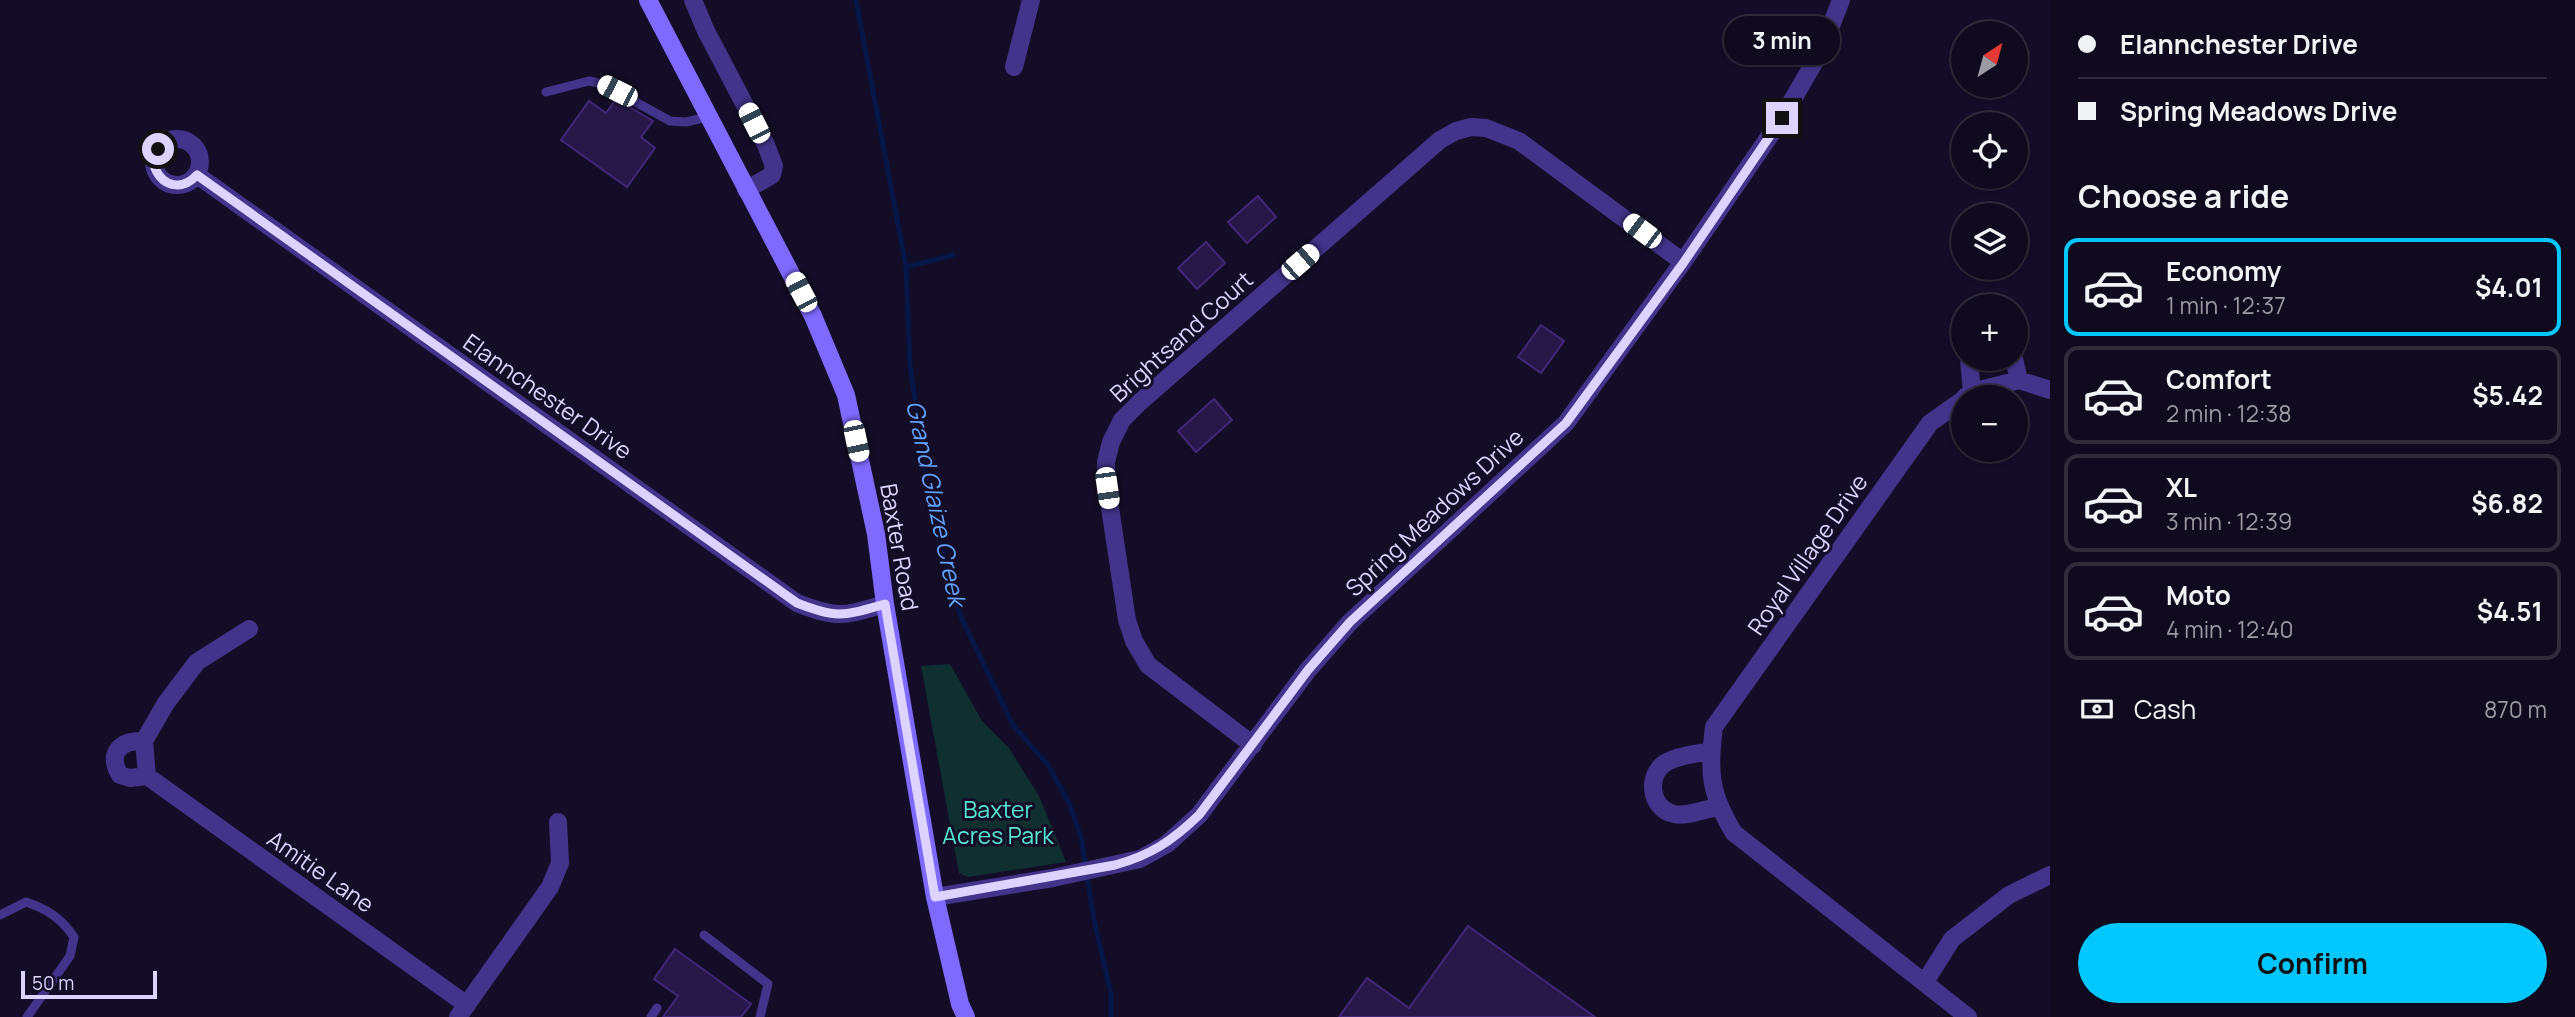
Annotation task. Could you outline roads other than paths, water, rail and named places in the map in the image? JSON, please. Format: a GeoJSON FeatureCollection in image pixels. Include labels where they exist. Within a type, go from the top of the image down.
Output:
{"type":"FeatureCollection","features":[{"type":"Feature","properties":{"kind":"main road","name":"Baxter Road"},"geometry":{"type":"LineString","coordinates":[[648,0],[813,316],[846,395],[876,534],[885,604],[935,897],[960,1004],[966,1017]]}},
{"type":"Feature","properties":{"kind":"street"},"geometry":{"type":"LineString","coordinates":[[693,0],[774,166],[772,175],[746,190]]}},
{"type":"Feature","properties":{"kind":"street"},"geometry":{"type":"LineString","coordinates":[[1014,67],[1031,0]]}},
{"type":"Feature","properties":{"kind":"street","name":"Spring Meadows Drive"},"geometry":{"type":"LineString","coordinates":[[935,897],[1053,878],[1140,859],[1167,844],[1199,815],[1308,670],[1350,622],[1566,423],[1684,262],[1782,118],[1822,49],[1834,3]]}},
{"type":"Feature","properties":{"kind":"street","name":"Brightsand Court"},"geometry":{"type":"LineString","coordinates":[[1253,745],[1148,665],[1134,640],[1123,600],[1107,488],[1106,462],[1111,442],[1122,420],[1440,140],[1456,131],[1471,127],[1486,128],[1519,141],[1684,262]]}},
{"type":"Feature","properties":{"kind":"street","name":"Elannchester Drive"},"geometry":{"type":"LineString","coordinates":[[197,175],[797,603],[834,615],[849,614],[885,604]]}},
{"type":"Feature","properties":{"kind":"street"},"geometry":{"type":"LineString","coordinates":[[2017,371],[2019,380],[2050,390]]}},
{"type":"Feature","properties":{"kind":"street","name":"Royal Village Drive"},"geometry":{"type":"LineString","coordinates":[[2003,385],[2019,380]]}},
{"type":"Feature","properties":{"kind":"street","name":"Royal Village Drive"},"geometry":{"type":"LineString","coordinates":[[1951,408],[1930,423],[1714,726],[1711,751],[1712,780],[1718,807],[1734,834],[1968,1017]]}},
{"type":"Feature","properties":{"kind":"street"},"geometry":{"type":"LineString","coordinates":[[147,776],[144,741],[166,703],[197,662],[249,628]]}},
{"type":"Feature","properties":{"kind":"street","name":"Amitie Lane"},"geometry":{"type":"LineString","coordinates":[[144,741],[132,740],[118,748],[116,764],[120,775],[130,778],[147,776],[463,1011]]}},
{"type":"Feature","properties":{"kind":"street"},"geometry":{"type":"LineString","coordinates":[[1711,751],[1664,764],[1654,776],[1654,795],[1661,807],[1677,815],[1718,807]]}},
{"type":"Feature","properties":{"kind":"street"},"geometry":{"type":"LineString","coordinates":[[463,1011],[550,887],[560,863],[558,822]]}},
{"type":"Feature","properties":{"kind":"street"},"geometry":{"type":"LineString","coordinates":[[1925,982],[1952,939],[2009,895],[2050,875]]}},
{"type":"Feature","properties":{"kind":"lane"},"geometry":{"type":"LineString","coordinates":[[546,92],[589,81],[603,84],[670,121],[686,122],[708,117]]}},
{"type":"Feature","properties":{"kind":"lane"},"geometry":{"type":"LineString","coordinates":[[0,915],[26,902],[47,909],[65,924],[74,937],[70,956],[27,1017]]}},
{"type":"Feature","properties":{"kind":"lane"},"geometry":{"type":"LineString","coordinates":[[704,935],[768,984],[760,1017]]}},
{"type":"Feature","properties":{"kind":"lane"},"geometry":{"type":"LineString","coordinates":[[651,1017],[657,1008]]}},
{"type":"Feature","properties":{"kind":"waterway","name":"Grand Glaize Creek"},"geometry":{"type":"LineString","coordinates":[[856,0],[906,267],[910,365],[925,470],[940,541],[960,615],[1013,725],[1048,765],[1069,803],[1081,837],[1094,920],[1111,994],[1111,1017]]}},
{"type":"Feature","properties":{"kind":"waterway"},"geometry":{"type":"LineString","coordinates":[[906,267],[953,255]]}},
{"type":"Feature","properties":{"kind":"park label","name":"Baxter Acres Park"},"geometry":{"type":"Point","coordinates":[998,822]}}]}
